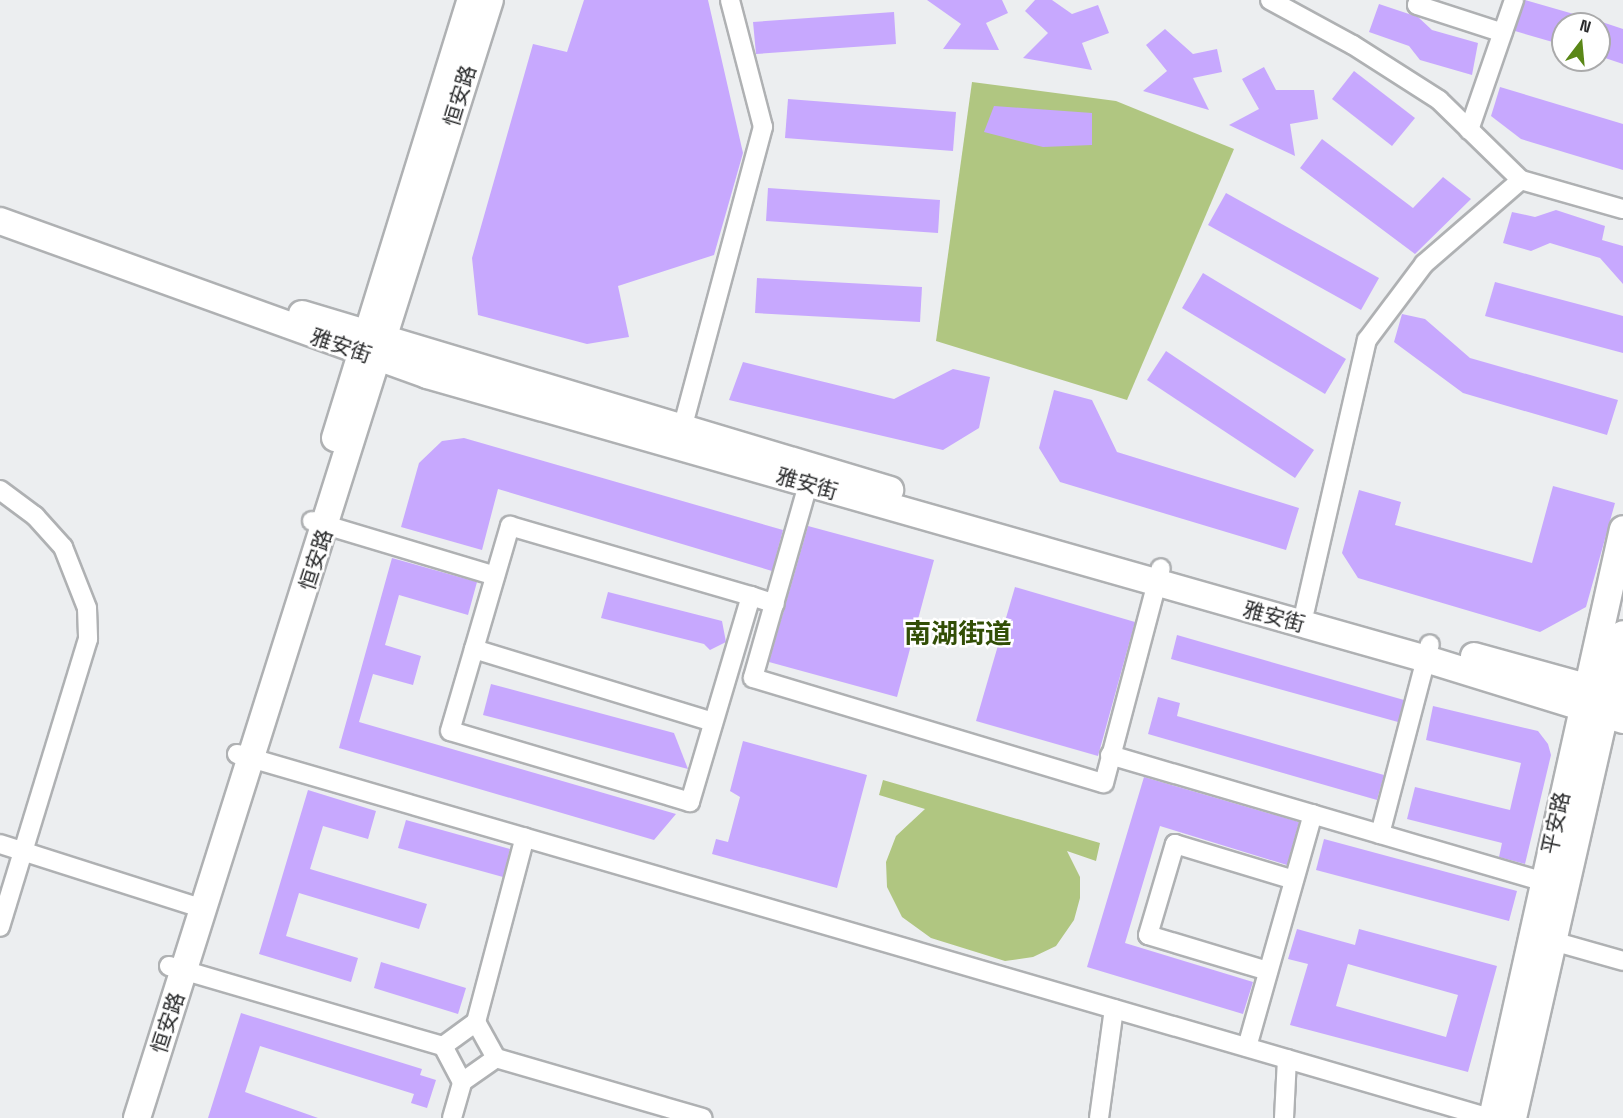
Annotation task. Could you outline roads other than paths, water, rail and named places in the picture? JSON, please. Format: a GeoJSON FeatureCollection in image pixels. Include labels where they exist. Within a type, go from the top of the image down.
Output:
{"type":"FeatureCollection","features":[{"type":"Feature","properties":{"kind":"main road","name":"恒安路"},"geometry":{"type":"LineString","coordinates":[[137,1118],[177,968],[319,523],[471,0]]}},
{"type":"Feature","properties":{"kind":"main road","name":"恒安路"},"geometry":{"type":"LineString","coordinates":[[372,347],[490,0]]}},
{"type":"Feature","properties":{"kind":"main road","name":"雅安街"},"geometry":{"type":"LineString","coordinates":[[0,205],[372,347],[682,429],[811,476]]}},
{"type":"Feature","properties":{"kind":"main road","name":"雅安街"},"geometry":{"type":"LineString","coordinates":[[0,221],[372,347],[811,476],[1604,703]]}},
{"type":"Feature","properties":{"kind":"main road","name":"平安路"},"geometry":{"type":"LineString","coordinates":[[1604,703],[1623,529]]}},
{"type":"Feature","properties":{"kind":"main road","name":"雅安街"},"geometry":{"type":"LineString","coordinates":[[1159,576],[1305,610],[1428,651]]}},
{"type":"Feature","properties":{"kind":"main road","name":"平安路"},"geometry":{"type":"LineString","coordinates":[[1491,1118],[1623,634]]}},
{"type":"Feature","properties":{"kind":"main road","name":"平安路"},"geometry":{"type":"LineString","coordinates":[[1513,1118],[1553,941],[1554,885]]}},
{"type":"Feature","properties":{"kind":"main road","name":"恒安路"},"geometry":{"type":"LineString","coordinates":[[120,1118],[177,968]]}},
{"type":"Feature","properties":{"kind":"street"},"geometry":{"type":"LineString","coordinates":[[682,429],[763,127],[730,0]]}},
{"type":"Feature","properties":{"kind":"street"},"geometry":{"type":"LineString","coordinates":[[1270,0],[1363,51],[1439,100],[1521,180],[1623,209]]}},
{"type":"Feature","properties":{"kind":"street"},"geometry":{"type":"LineString","coordinates":[[1419,0],[1417,5],[1503,33]]}},
{"type":"Feature","properties":{"kind":"street"},"geometry":{"type":"LineString","coordinates":[[1469,130],[1514,0]]}},
{"type":"Feature","properties":{"kind":"street"},"geometry":{"type":"LineString","coordinates":[[1305,610],[1367,340],[1424,264],[1521,180]]}},
{"type":"Feature","properties":{"kind":"street"},"geometry":{"type":"LineString","coordinates":[[811,476],[753,678],[1104,783],[1159,576]]}},
{"type":"Feature","properties":{"kind":"street"},"geometry":{"type":"LineString","coordinates":[[0,490],[34,516],[63,547],[87,609],[82,672],[0,927]]}},
{"type":"Feature","properties":{"kind":"street"},"geometry":{"type":"LineString","coordinates":[[319,523],[495,576]]}},
{"type":"Feature","properties":{"kind":"street"},"geometry":{"type":"LineString","coordinates":[[751,596],[690,802],[450,731],[510,526],[751,596],[775,604]]}},
{"type":"Feature","properties":{"kind":"street"},"geometry":{"type":"LineString","coordinates":[[474,649],[713,722]]}},
{"type":"Feature","properties":{"kind":"street"},"geometry":{"type":"LineString","coordinates":[[1380,834],[1428,651]]}},
{"type":"Feature","properties":{"kind":"street"},"geometry":{"type":"LineString","coordinates":[[1110,755],[1554,885]]}},
{"type":"Feature","properties":{"kind":"street"},"geometry":{"type":"LineString","coordinates":[[244,756],[1491,1118]]}},
{"type":"Feature","properties":{"kind":"street"},"geometry":{"type":"LineString","coordinates":[[1247,1047],[1312,814]]}},
{"type":"Feature","properties":{"kind":"street"},"geometry":{"type":"LineString","coordinates":[[443,1046],[476,1022],[525,837]]}},
{"type":"Feature","properties":{"kind":"street"},"geometry":{"type":"LineString","coordinates":[[0,844],[196,907]]}},
{"type":"Feature","properties":{"kind":"street"},"geometry":{"type":"LineString","coordinates":[[1268,971],[1148,935],[1175,844],[1294,880]]}},
{"type":"Feature","properties":{"kind":"street"},"geometry":{"type":"LineString","coordinates":[[1553,941],[1623,961]]}},
{"type":"Feature","properties":{"kind":"street"},"geometry":{"type":"LineString","coordinates":[[177,968],[443,1046],[462,1082]]}},
{"type":"Feature","properties":{"kind":"street"},"geometry":{"type":"LineString","coordinates":[[1099,1118],[1114,1009]]}},
{"type":"Feature","properties":{"kind":"street"},"geometry":{"type":"LineString","coordinates":[[476,1022],[496,1058],[702,1118]]}},
{"type":"Feature","properties":{"kind":"street"},"geometry":{"type":"LineString","coordinates":[[452,1118],[462,1082],[496,1058]]}},
{"type":"Feature","properties":{"kind":"street"},"geometry":{"type":"LineString","coordinates":[[1284,1118],[1287,1059]]}},
{"type":"Feature","properties":{"kind":"district","name":"南湖街道"},"geometry":{"type":"Point","coordinates":[958,634]}}]}
